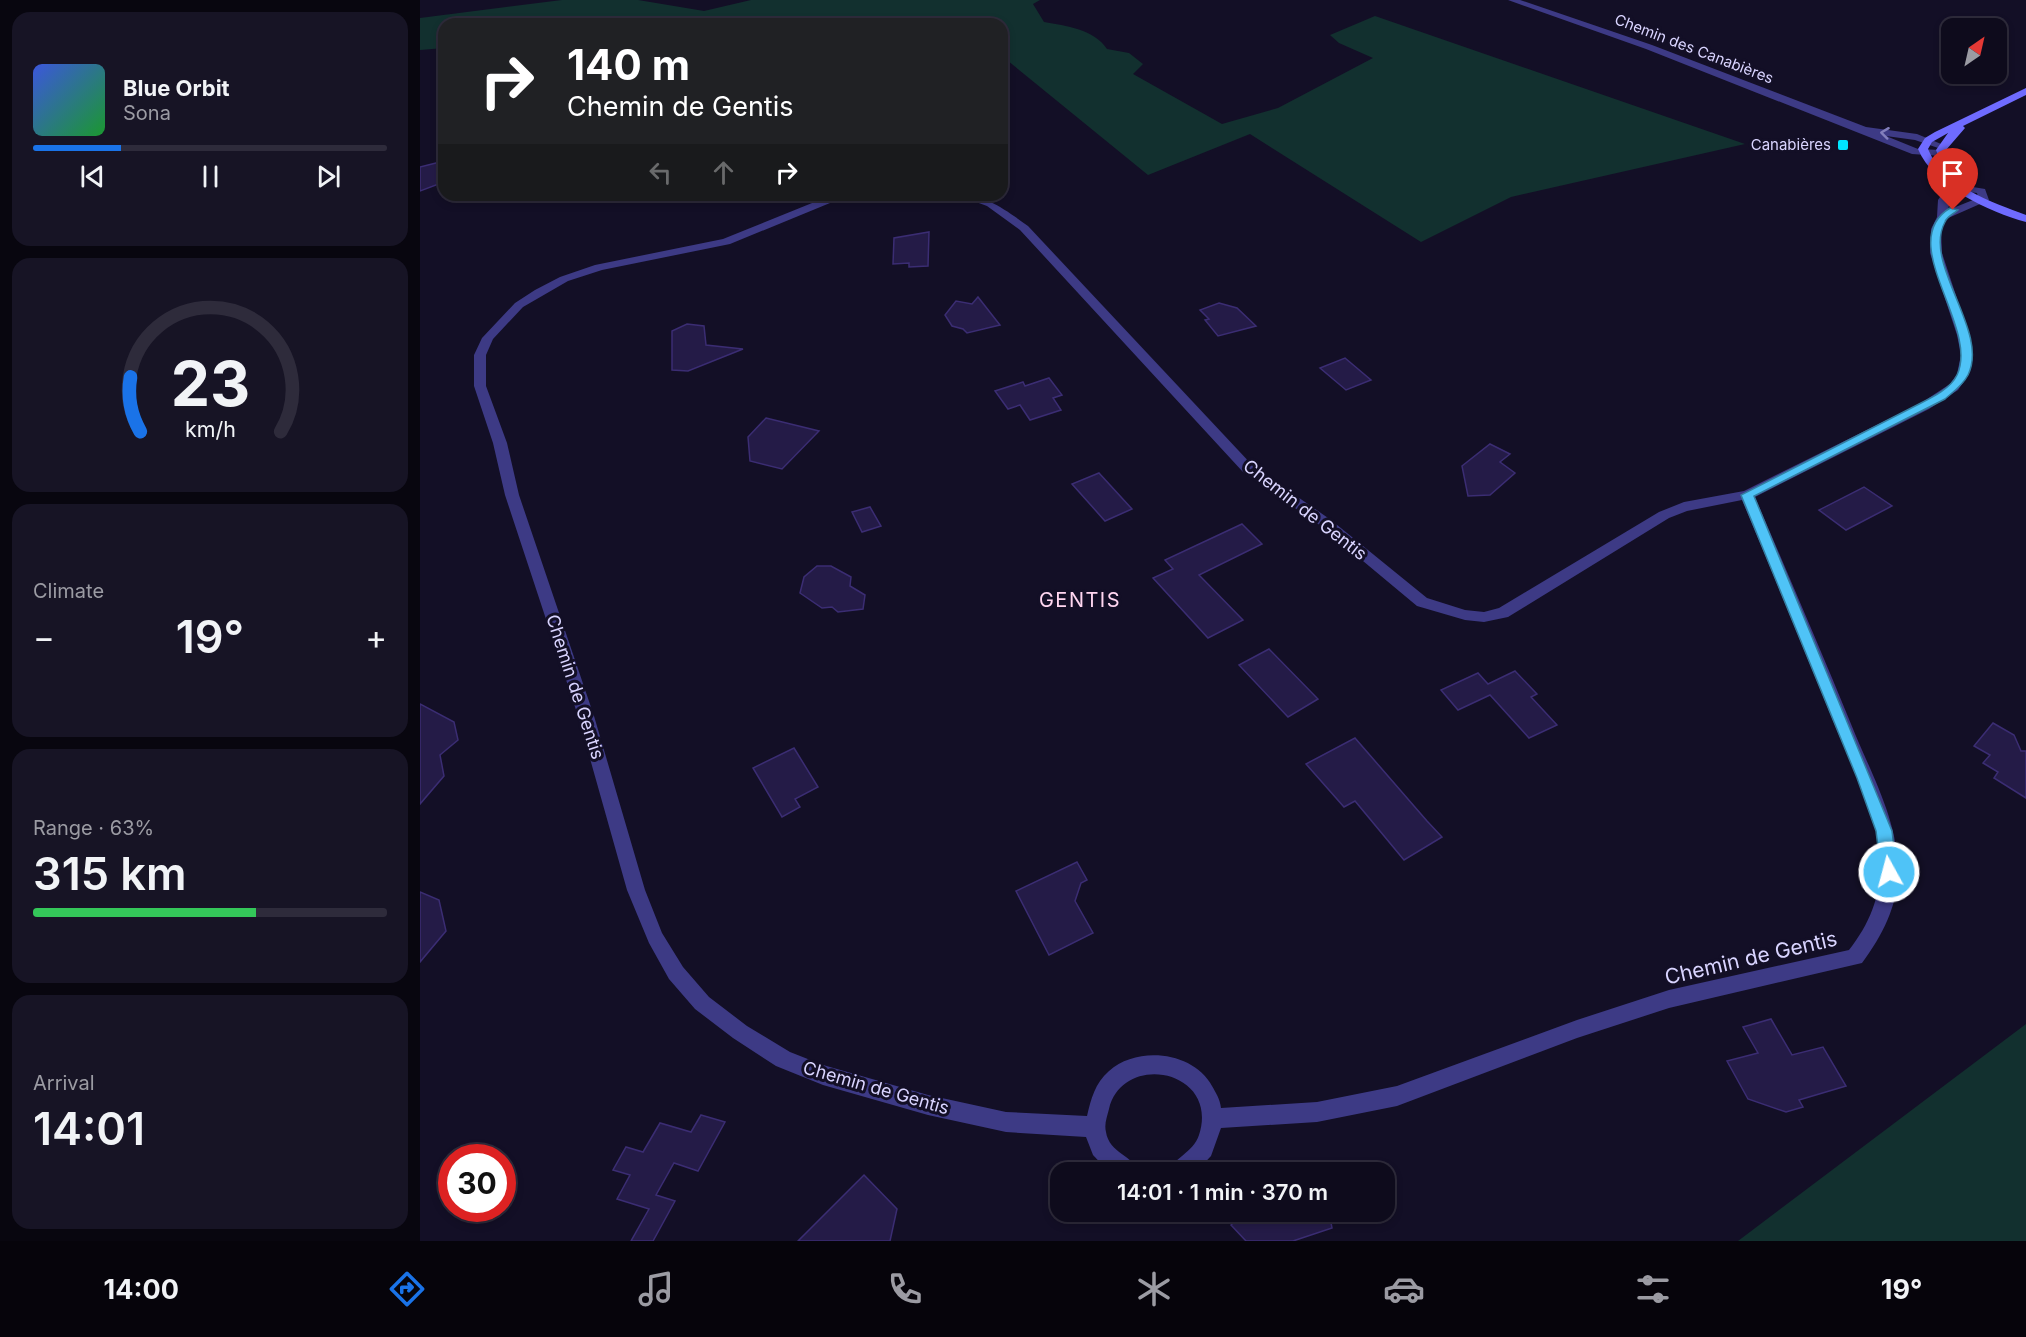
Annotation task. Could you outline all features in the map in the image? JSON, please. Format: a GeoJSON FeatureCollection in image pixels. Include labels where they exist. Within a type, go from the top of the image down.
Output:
{"type":"FeatureCollection","features":[{"type":"Feature","properties":{"kind":"street","name":"Chemin des Canabières"},"geometry":{"type":"LineString","coordinates":[[1512,0],[1649,47],[1905,148],[1925,146],[1941,150]]}},
{"type":"Feature","properties":{"kind":"street"},"geometry":{"type":"LineString","coordinates":[[1523,4],[1533,0]]}},
{"type":"Feature","properties":{"kind":"street"},"geometry":{"type":"LineString","coordinates":[[2026,91],[1925,146],[1930,166],[1961,188],[1982,195],[2026,217]]}},
{"type":"Feature","properties":{"kind":"street"},"geometry":{"type":"LineString","coordinates":[[1977,116],[1952,134],[1941,150],[1954,173],[1982,195]]}},
{"type":"Feature","properties":{"kind":"street","name":"Chemin de Gentis"},"geometry":{"type":"LineString","coordinates":[[982,201],[992,204],[1024,228],[1248,469],[1326,524],[1422,602],[1443,610],[1484,617],[1503,613],[1664,515],[1684,507],[1747,495],[1933,401],[1954,387],[1963,374],[1967,355],[1963,335],[1936,253],[1936,229],[1942,217],[1943,200],[1954,190],[1961,188]]}},
{"type":"Feature","properties":{"kind":"street"},"geometry":{"type":"LineString","coordinates":[[1942,217],[1982,195]]}},
{"type":"Feature","properties":{"kind":"street","name":"Chemin de Gentis"},"geometry":{"type":"LineString","coordinates":[[826,201],[726,242],[599,267],[547,288],[519,306],[488,339],[480,355],[480,386],[500,443],[512,495],[586,716],[636,890],[655,937],[676,973],[702,1003],[740,1032],[783,1059],[824,1075],[928,1105],[1006,1122],[1095,1127]]}},
{"type":"Feature","properties":{"kind":"street","name":"Chemin de Gentis"},"geometry":{"type":"LineString","coordinates":[[1213,1118],[1317,1112],[1397,1096],[1577,1029],[1669,999],[1855,957],[1875,932],[1886,903],[1889,872],[1884,831],[1805,631],[1747,495]]}},
{"type":"Feature","properties":{"kind":"street"},"geometry":{"type":"LineString","coordinates":[[1112,1162],[1099,1145],[1095,1127],[1096,1106],[1111,1081],[1135,1065],[1172,1064],[1196,1078],[1209,1097],[1213,1118],[1209,1142],[1195,1162]]}},
{"type":"Feature","properties":{"kind":"green space"},"geometry":{"type":"Polygon","coordinates":[[[562,0],[638,0],[704,11],[751,0],[1040,0],[1033,4],[1044,22],[1079,30],[1095,37],[1107,49],[1129,53],[1143,64],[1133,74],[1222,124],[1278,108],[1373,58],[1339,43],[1330,35],[1375,16],[1745,144],[1511,197],[1421,242],[1250,134],[1148,175],[1008,61],[1008,18],[438,18],[438,48],[420,50],[420,18],[562,0]]]}},
{"type":"Feature","properties":{"kind":"green space"},"geometry":{"type":"Polygon","coordinates":[[[2026,1024],[2026,1241],[1738,1241],[2026,1024]]]}},
{"type":"Feature","properties":{"kind":"building"},"geometry":{"type":"Polygon","coordinates":[[[438,162],[438,184],[420,191],[420,167],[438,162]]]}},
{"type":"Feature","properties":{"kind":"building"},"geometry":{"type":"Polygon","coordinates":[[[929,232],[928,266],[909,267],[909,263],[893,264],[894,238],[929,232]]]}},
{"type":"Feature","properties":{"kind":"building"},"geometry":{"type":"Polygon","coordinates":[[[978,297],[1000,325],[967,333],[963,329],[952,326],[945,315],[956,301],[972,304],[978,297]]]}},
{"type":"Feature","properties":{"kind":"building"},"geometry":{"type":"Polygon","coordinates":[[[1219,303],[1237,308],[1256,326],[1218,336],[1205,320],[1209,319],[1200,310],[1219,303]]]}},
{"type":"Feature","properties":{"kind":"building"},"geometry":{"type":"Polygon","coordinates":[[[687,324],[704,326],[706,345],[743,349],[688,371],[672,370],[672,331],[687,324]]]}},
{"type":"Feature","properties":{"kind":"building"},"geometry":{"type":"Polygon","coordinates":[[[1345,358],[1371,380],[1346,390],[1320,368],[1345,358]]]}},
{"type":"Feature","properties":{"kind":"building"},"geometry":{"type":"Polygon","coordinates":[[[1049,378],[1062,395],[1053,398],[1061,410],[1030,420],[1020,405],[1008,409],[995,391],[1023,382],[1025,386],[1049,378]]]}},
{"type":"Feature","properties":{"kind":"building"},"geometry":{"type":"Polygon","coordinates":[[[766,418],[819,431],[782,469],[750,461],[748,437],[766,418]]]}},
{"type":"Feature","properties":{"kind":"building"},"geometry":{"type":"Polygon","coordinates":[[[1490,444],[1510,454],[1500,462],[1515,473],[1490,495],[1468,496],[1462,466],[1490,444]]]}},
{"type":"Feature","properties":{"kind":"building"},"geometry":{"type":"Polygon","coordinates":[[[1099,473],[1132,509],[1105,521],[1072,484],[1099,473]]]}},
{"type":"Feature","properties":{"kind":"building"},"geometry":{"type":"Polygon","coordinates":[[[1864,487],[1892,506],[1846,530],[1819,510],[1864,487]]]}},
{"type":"Feature","properties":{"kind":"building"},"geometry":{"type":"Polygon","coordinates":[[[870,507],[881,526],[862,532],[852,512],[870,507]]]}},
{"type":"Feature","properties":{"kind":"building"},"geometry":{"type":"Polygon","coordinates":[[[1242,524],[1262,544],[1199,575],[1243,620],[1208,638],[1153,578],[1173,569],[1165,560],[1242,524]]]}},
{"type":"Feature","properties":{"kind":"building"},"geometry":{"type":"Polygon","coordinates":[[[817,566],[831,566],[851,577],[850,586],[865,595],[863,609],[838,612],[832,607],[822,608],[800,593],[804,577],[817,566]]]}},
{"type":"Feature","properties":{"kind":"building"},"geometry":{"type":"Polygon","coordinates":[[[1269,649],[1318,699],[1288,717],[1239,665],[1269,649]]]}},
{"type":"Feature","properties":{"kind":"building"},"geometry":{"type":"Polygon","coordinates":[[[1515,671],[1537,694],[1531,697],[1557,725],[1529,738],[1490,695],[1458,710],[1441,690],[1478,673],[1488,684],[1515,671]]]}},
{"type":"Feature","properties":{"kind":"building"},"geometry":{"type":"Polygon","coordinates":[[[420,704],[454,722],[458,740],[440,755],[444,776],[420,804],[420,704]]]}},
{"type":"Feature","properties":{"kind":"building"},"geometry":{"type":"Polygon","coordinates":[[[1993,723],[2014,735],[2021,751],[2026,751],[2026,798],[1994,778],[1998,772],[1983,763],[1990,755],[1974,746],[1993,723]]]}},
{"type":"Feature","properties":{"kind":"building"},"geometry":{"type":"Polygon","coordinates":[[[1355,738],[1442,837],[1404,860],[1355,801],[1344,807],[1306,764],[1355,738]]]}},
{"type":"Feature","properties":{"kind":"building"},"geometry":{"type":"Polygon","coordinates":[[[794,748],[818,787],[795,799],[800,807],[782,817],[753,768],[794,748]]]}},
{"type":"Feature","properties":{"kind":"building"},"geometry":{"type":"Polygon","coordinates":[[[1077,862],[1087,880],[1081,883],[1075,901],[1093,933],[1049,955],[1016,891],[1077,862]]]}},
{"type":"Feature","properties":{"kind":"building"},"geometry":{"type":"Polygon","coordinates":[[[420,892],[439,900],[446,931],[420,962],[420,892]]]}},
{"type":"Feature","properties":{"kind":"building"},"geometry":{"type":"Polygon","coordinates":[[[1771,1019],[1792,1055],[1823,1047],[1846,1086],[1799,1100],[1803,1107],[1786,1112],[1748,1099],[1727,1061],[1758,1053],[1743,1027],[1771,1019]]]}},
{"type":"Feature","properties":{"kind":"building"},"geometry":{"type":"Polygon","coordinates":[[[701,1115],[725,1122],[698,1171],[674,1163],[656,1195],[675,1201],[653,1241],[631,1241],[649,1209],[617,1199],[630,1175],[613,1170],[626,1147],[643,1152],[660,1123],[691,1132],[701,1115]]]}},
{"type":"Feature","properties":{"kind":"building"},"geometry":{"type":"Polygon","coordinates":[[[864,1175],[897,1209],[890,1241],[798,1241],[864,1175]]]}},
{"type":"Feature","properties":{"kind":"building"},"geometry":{"type":"Polygon","coordinates":[[[1234,1222],[1331,1222],[1332,1228],[1293,1241],[1246,1241],[1231,1225],[1234,1222]]]}},
{"type":"Feature","properties":{"kind":"place","name":"Canabières"},"geometry":{"type":"Point","coordinates":[1843,145]}},
{"type":"Feature","properties":{"kind":"district","name":"GENTIS"},"geometry":{"type":"Point","coordinates":[1080,600]}},
{"type":"Feature","properties":{"kind":"route"},"geometry":{"type":"LineString","coordinates":[[1889,872],[1884,831],[1865,778],[1747,495],[1925,406],[1954,387],[1963,374],[1967,355],[1963,335],[1936,253],[1936,229],[1942,217],[1953,210]]}}]}
